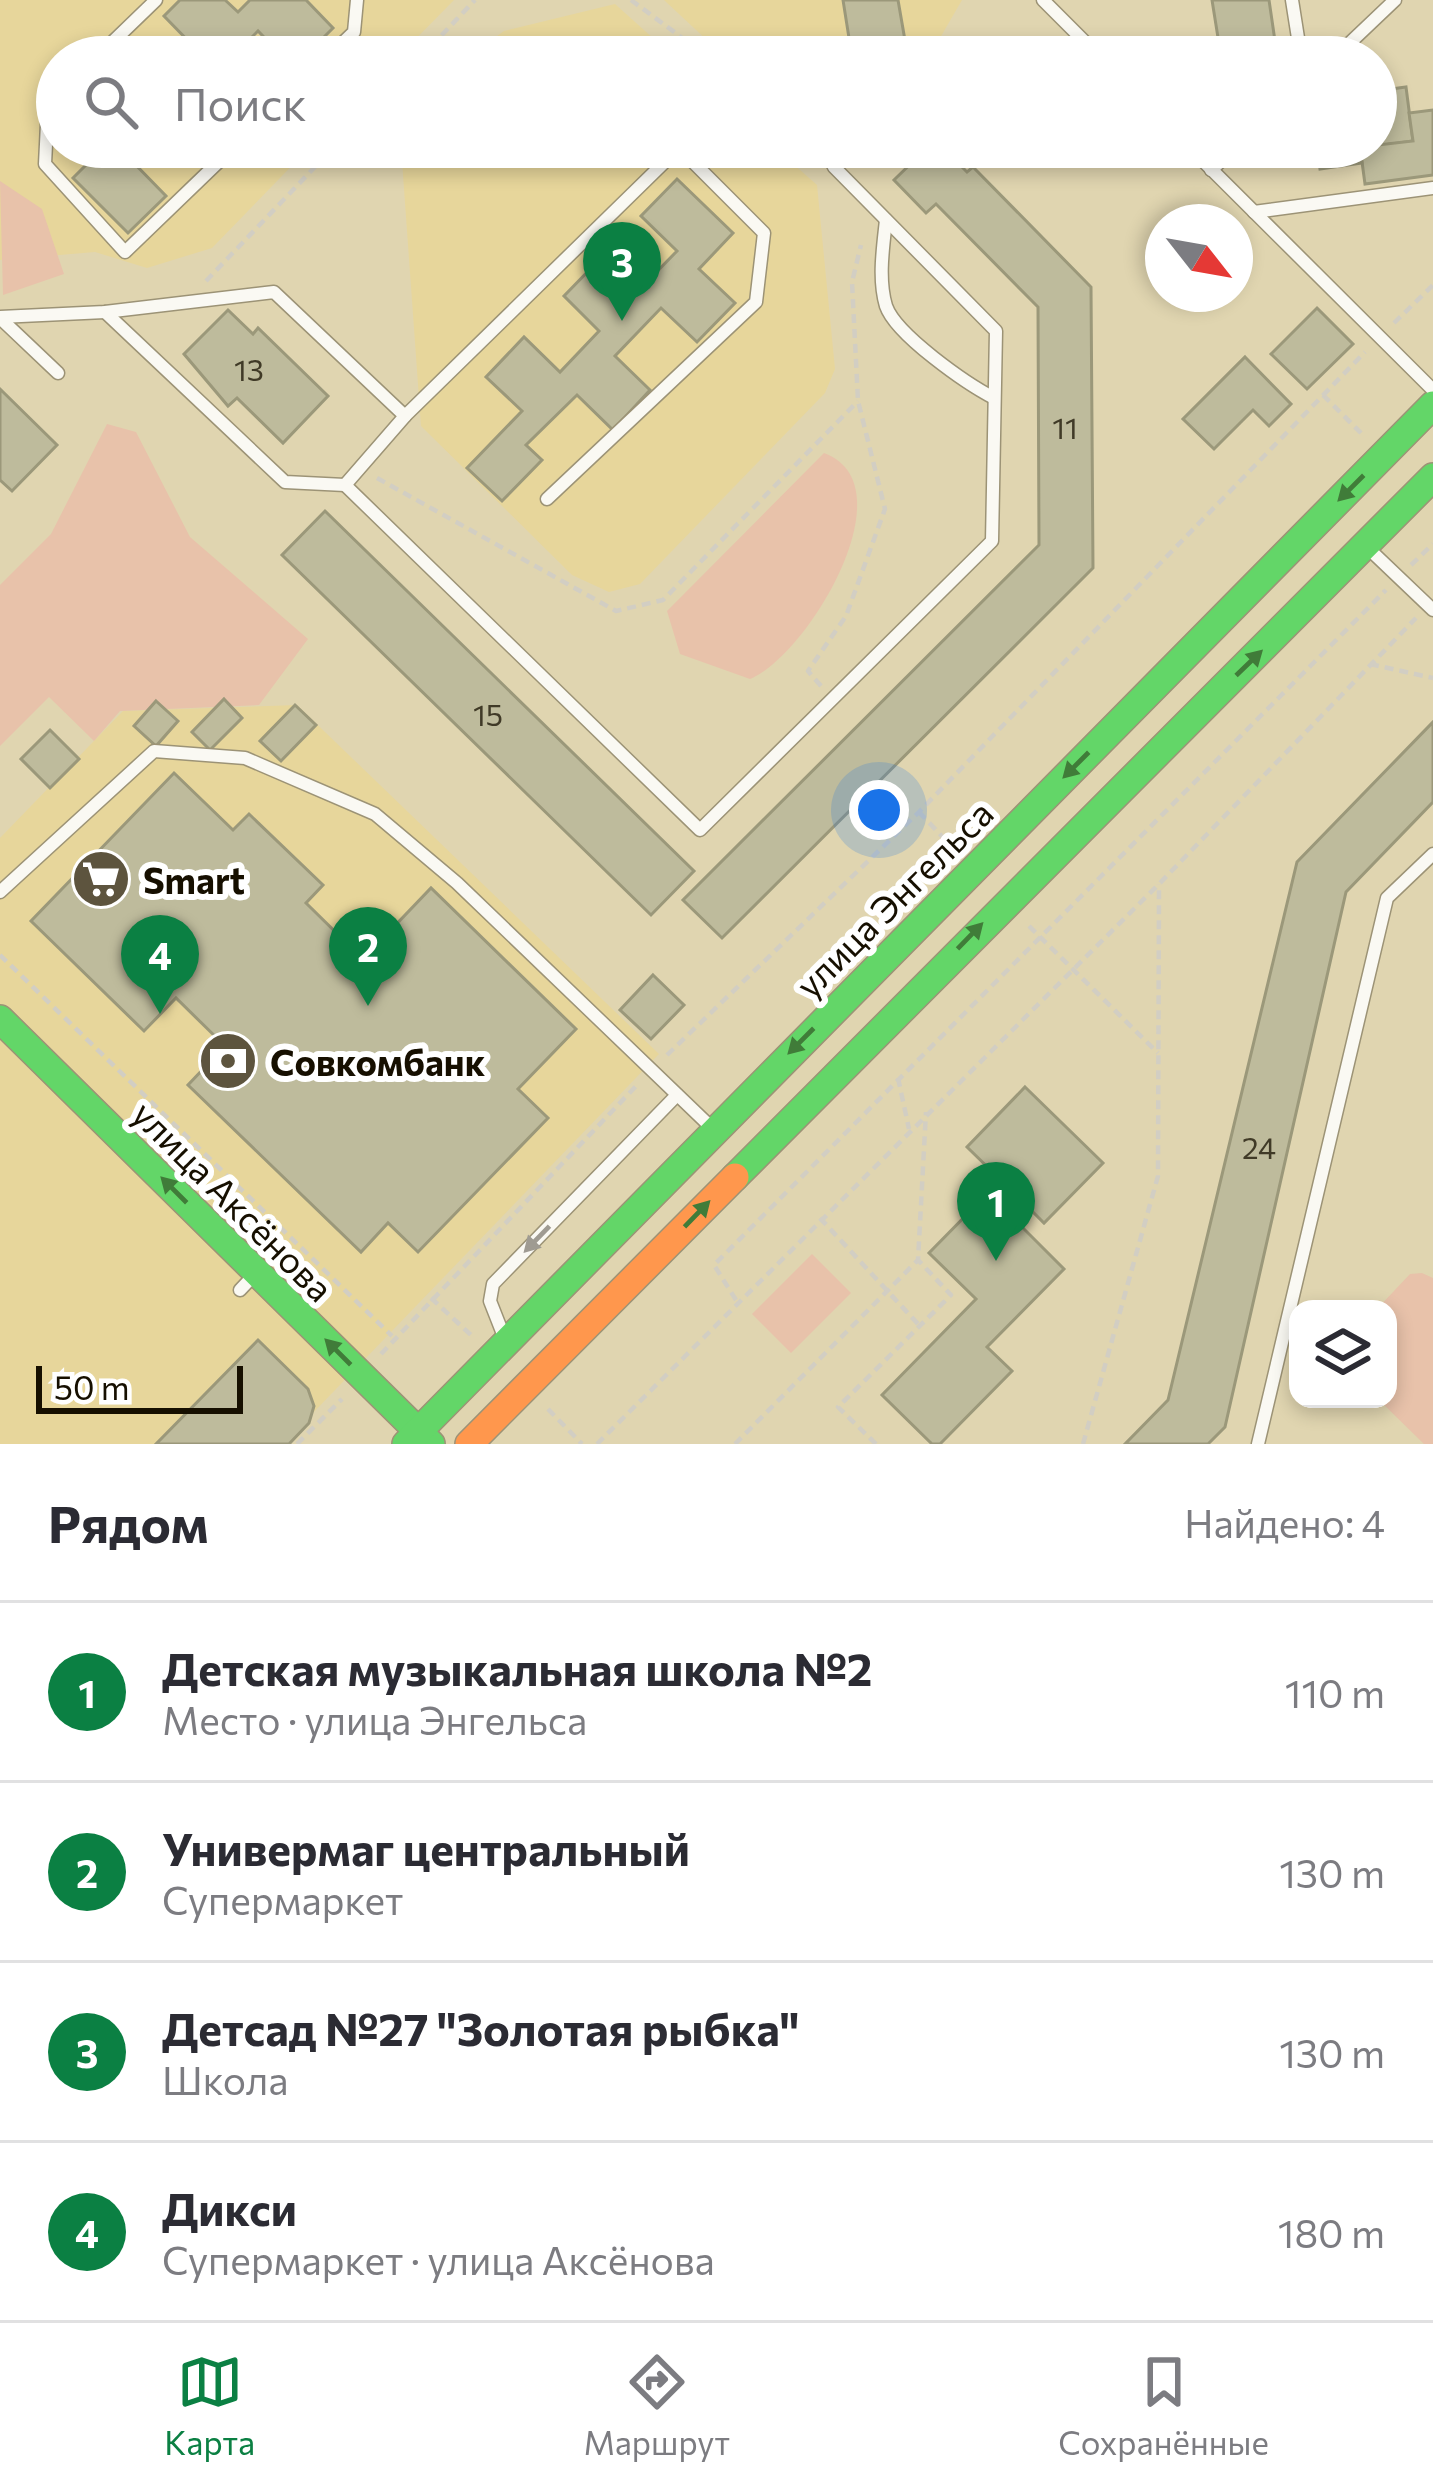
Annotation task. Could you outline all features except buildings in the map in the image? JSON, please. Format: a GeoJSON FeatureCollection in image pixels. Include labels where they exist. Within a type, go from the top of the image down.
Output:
{"type":"FeatureCollection","features":[{"type":"Feature","properties":{"kind":"main road","name":"улица Энгельса"},"geometry":{"type":"LineString","coordinates":[[419,1440],[505,1340],[1433,405]]}},
{"type":"Feature","properties":{"kind":"main road"},"geometry":{"type":"LineString","coordinates":[[469,1444],[1004,902],[1367,548],[1433,477]]}},
{"type":"Feature","properties":{"kind":"main road","name":"улица Аксёнова"},"geometry":{"type":"LineString","coordinates":[[0,1019],[248,1281],[363,1377],[419,1440]]}},
{"type":"Feature","properties":{"kind":"lane"},"geometry":{"type":"LineString","coordinates":[[119,36],[156,0]]}},
{"type":"Feature","properties":{"kind":"lane"},"geometry":{"type":"LineString","coordinates":[[350,36],[357,0]]}},
{"type":"Feature","properties":{"kind":"lane"},"geometry":{"type":"LineString","coordinates":[[1042,0],[1079,36]]}},
{"type":"Feature","properties":{"kind":"lane"},"geometry":{"type":"LineString","coordinates":[[1292,0],[1298,36]]}},
{"type":"Feature","properties":{"kind":"lane"},"geometry":{"type":"LineString","coordinates":[[1357,36],[1395,0]]}},
{"type":"Feature","properties":{"kind":"lane"},"geometry":{"type":"LineString","coordinates":[[49,168],[125,252],[212,168]]}},
{"type":"Feature","properties":{"kind":"lane"},"geometry":{"type":"LineString","coordinates":[[345,485],[405,416],[659,168]]}},
{"type":"Feature","properties":{"kind":"lane"},"geometry":{"type":"LineString","coordinates":[[547,499],[756,302],[764,233],[700,168]]}},
{"type":"Feature","properties":{"kind":"lane"},"geometry":{"type":"LineString","coordinates":[[105,312],[285,482],[345,485],[700,830],[992,541],[995,331],[835,168]]}},
{"type":"Feature","properties":{"kind":"lane"},"geometry":{"type":"LineString","coordinates":[[1213,168],[1433,390]]}},
{"type":"Feature","properties":{"kind":"lane"},"geometry":{"type":"LineString","coordinates":[[1254,212],[1433,188]]}},
{"type":"Feature","properties":{"kind":"lane"},"geometry":{"type":"LineString","coordinates":[[886,220],[881,260],[887,310],[961,381],[994,398]]}},
{"type":"Feature","properties":{"kind":"lane"},"geometry":{"type":"LineString","coordinates":[[0,318],[105,312],[274,292],[405,416]]}},
{"type":"Feature","properties":{"kind":"lane"},"geometry":{"type":"LineString","coordinates":[[0,318],[58,373]]}},
{"type":"Feature","properties":{"kind":"lane"},"geometry":{"type":"LineString","coordinates":[[1367,548],[1431,608]]}},
{"type":"Feature","properties":{"kind":"lane"},"geometry":{"type":"LineString","coordinates":[[0,892],[154,751],[244,758],[375,814],[457,883],[713,1130]]}},
{"type":"Feature","properties":{"kind":"lane"},"geometry":{"type":"LineString","coordinates":[[1258,1444],[1387,898],[1433,854]]}},
{"type":"Feature","properties":{"kind":"lane"},"geometry":{"type":"LineString","coordinates":[[505,1340],[490,1301],[493,1284],[677,1095]]}},
{"type":"Feature","properties":{"kind":"path"},"geometry":{"type":"LineString","coordinates":[[441,36],[475,0]]}},
{"type":"Feature","properties":{"kind":"path"},"geometry":{"type":"LineString","coordinates":[[631,0],[680,36]]}},
{"type":"Feature","properties":{"kind":"path"},"geometry":{"type":"LineString","coordinates":[[185,303],[314,168]]}},
{"type":"Feature","properties":{"kind":"path"},"geometry":{"type":"LineString","coordinates":[[833,699],[808,671],[846,616],[885,509],[858,401],[853,282],[862,242]]}},
{"type":"Feature","properties":{"kind":"path"},"geometry":{"type":"LineString","coordinates":[[297,1444],[363,1377],[393,1337],[652,1070],[920,812],[1433,285]]}},
{"type":"Feature","properties":{"kind":"path"},"geometry":{"type":"LineString","coordinates":[[359,468],[616,611],[663,600],[858,401]]}},
{"type":"Feature","properties":{"kind":"path"},"geometry":{"type":"LineString","coordinates":[[736,1300],[714,1265],[1433,544]]}},
{"type":"Feature","properties":{"kind":"path"},"geometry":{"type":"LineString","coordinates":[[597,1444],[736,1300],[1159,884],[1370,664],[1431,608]]}},
{"type":"Feature","properties":{"kind":"path"},"geometry":{"type":"LineString","coordinates":[[1370,664],[1433,678]]}},
{"type":"Feature","properties":{"kind":"path"},"geometry":{"type":"LineString","coordinates":[[920,812],[957,853]]}},
{"type":"Feature","properties":{"kind":"path"},"geometry":{"type":"LineString","coordinates":[[1083,1444],[1158,1176],[1159,884]]}},
{"type":"Feature","properties":{"kind":"path"},"geometry":{"type":"LineString","coordinates":[[1020,918],[1158,1053]]}},
{"type":"Feature","properties":{"kind":"path"},"geometry":{"type":"LineString","coordinates":[[0,955],[393,1337]]}},
{"type":"Feature","properties":{"kind":"path"},"geometry":{"type":"LineString","coordinates":[[898,1078],[909,1129]]}},
{"type":"Feature","properties":{"kind":"path"},"geometry":{"type":"LineString","coordinates":[[735,1444],[918,1260],[926,1112]]}},
{"type":"Feature","properties":{"kind":"path"},"geometry":{"type":"LineString","coordinates":[[820,1218],[920,1325]]}},
{"type":"Feature","properties":{"kind":"path"},"geometry":{"type":"LineString","coordinates":[[876,1444],[838,1407],[951,1295],[918,1260]]}},
{"type":"Feature","properties":{"kind":"path"},"geometry":{"type":"LineString","coordinates":[[431,1298],[473,1337]]}},
{"type":"Feature","properties":{"kind":"path"},"geometry":{"type":"LineString","coordinates":[[544,1406],[582,1444]]}},
{"type":"Feature","properties":{"kind":"shaded area"},"geometry":{"type":"Polygon","coordinates":[[[0,0],[454,0],[419,36],[36,36],[36,168],[290,168],[212,248],[147,268],[95,252],[0,260],[0,0]]]}},
{"type":"Feature","properties":{"kind":"shaded area"},"geometry":{"type":"Polygon","coordinates":[[[664,0],[962,0],[941,36],[703,36],[664,0]]]}},
{"type":"Feature","properties":{"kind":"shaded area"},"geometry":{"type":"Polygon","coordinates":[[[615,4],[651,36],[497,36],[615,4]]]}},
{"type":"Feature","properties":{"kind":"shaded area"},"geometry":{"type":"Polygon","coordinates":[[[403,168],[798,168],[817,185],[835,369],[825,393],[640,584],[609,592],[572,575],[421,426],[403,168]]]}},
{"type":"Feature","properties":{"kind":"shaded area"},"geometry":{"type":"Polygon","coordinates":[[[0,181],[42,209],[64,274],[3,295],[0,181]]]}},
{"type":"Feature","properties":{"kind":"shaded area"},"geometry":{"type":"Polygon","coordinates":[[[107,424],[136,432],[190,537],[308,639],[259,705],[120,711],[94,741],[49,697],[0,746],[0,585],[51,534],[107,424]]]}},
{"type":"Feature","properties":{"kind":"shaded area"},"geometry":{"type":"Polygon","coordinates":[[[824,453],[848,471],[857,498],[854,532],[822,605],[773,664],[750,679],[680,654],[667,611],[824,453]]]}},
{"type":"Feature","properties":{"kind":"shaded area"},"geometry":{"type":"Polygon","coordinates":[[[297,705],[659,1054],[283,1444],[0,1444],[0,838],[123,711],[297,705]]]}},
{"type":"Feature","properties":{"kind":"shaded area"},"geometry":{"type":"Polygon","coordinates":[[[812,1254],[851,1293],[791,1353],[752,1314],[812,1254]]]}},
{"type":"Feature","properties":{"kind":"shaded area"},"geometry":{"type":"Polygon","coordinates":[[[1410,1274],[1433,1278],[1433,1444],[1424,1444],[1387,1408],[1397,1408],[1397,1300],[1385,1300],[1410,1274]]]}},
{"type":"Feature","properties":{"kind":"traffic: fast"},"geometry":{"type":"LineString","coordinates":[[406,1444],[1433,405]]}},
{"type":"Feature","properties":{"kind":"traffic: fast"},"geometry":{"type":"LineString","coordinates":[[735,1177],[1433,477]]}},
{"type":"Feature","properties":{"kind":"traffic: fast"},"geometry":{"type":"LineString","coordinates":[[0,1019],[431,1444]]}},
{"type":"Feature","properties":{"kind":"traffic: slow"},"geometry":{"type":"LineString","coordinates":[[469,1444],[735,1177]]}},
{"type":"Feature","properties":{"kind":"place","name":"Детсад №27 \"Золотая рыбка\""},"geometry":{"type":"Point","coordinates":[622,321]}},
{"type":"Feature","properties":{"kind":"place","name":"Smart"},"geometry":{"type":"Point","coordinates":[101,879]}},
{"type":"Feature","properties":{"kind":"place","name":"Универмаг центральный"},"geometry":{"type":"Point","coordinates":[368,1006]}},
{"type":"Feature","properties":{"kind":"place","name":"Дикси"},"geometry":{"type":"Point","coordinates":[160,1014]}},
{"type":"Feature","properties":{"kind":"place","name":"Совкомбанк"},"geometry":{"type":"Point","coordinates":[228,1061]}},
{"type":"Feature","properties":{"kind":"place","name":"Детская музыкальная школа №2"},"geometry":{"type":"Point","coordinates":[996,1261]}}]}
